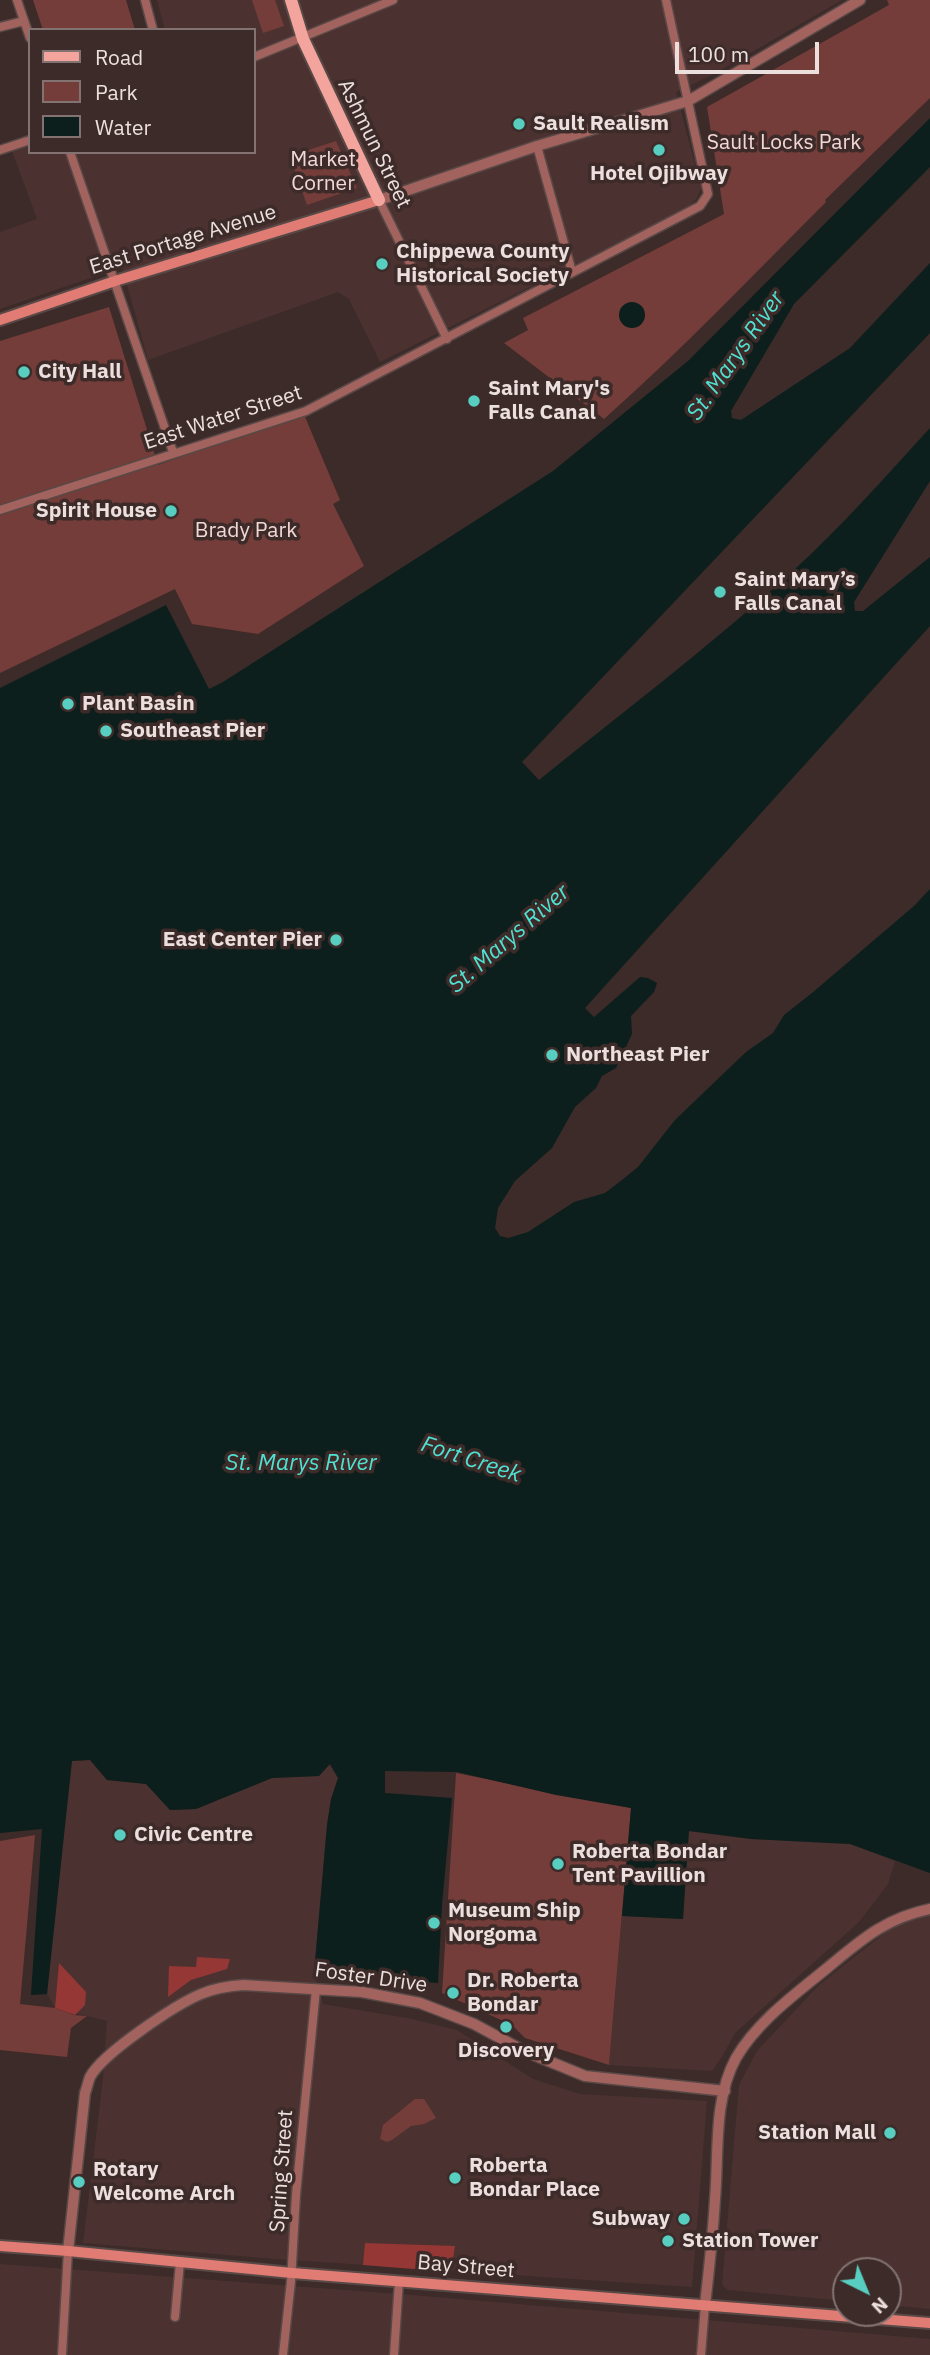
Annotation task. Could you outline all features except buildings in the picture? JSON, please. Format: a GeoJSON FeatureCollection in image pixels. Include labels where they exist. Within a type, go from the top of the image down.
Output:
{"type":"FeatureCollection","features":[{"type":"Feature","properties":{"kind":"main road","name":"Ashmun Street"},"geometry":{"type":"LineString","coordinates":[[291,0],[303,39],[379,200]]}},
{"type":"Feature","properties":{"kind":"main road","name":"East Portage Avenue"},"geometry":{"type":"LineString","coordinates":[[0,320],[115,281],[379,200]]}},
{"type":"Feature","properties":{"kind":"main road","name":"Bay Street"},"geometry":{"type":"LineString","coordinates":[[0,2246],[292,2273],[930,2323]]}},
{"type":"Feature","properties":{"kind":"street"},"geometry":{"type":"LineString","coordinates":[[17,0],[28,32]]}},
{"type":"Feature","properties":{"kind":"street"},"geometry":{"type":"LineString","coordinates":[[145,0],[152,28]]}},
{"type":"Feature","properties":{"kind":"street"},"geometry":{"type":"LineString","coordinates":[[256,56],[393,0]]}},
{"type":"Feature","properties":{"kind":"street"},"geometry":{"type":"LineString","coordinates":[[666,0],[688,100]]}},
{"type":"Feature","properties":{"kind":"street"},"geometry":{"type":"LineString","coordinates":[[379,200],[537,146],[688,100],[860,0]]}},
{"type":"Feature","properties":{"kind":"street"},"geometry":{"type":"LineString","coordinates":[[0,27],[24,21]]}},
{"type":"Feature","properties":{"kind":"street","name":"East Water Street"},"geometry":{"type":"LineString","coordinates":[[0,510],[306,411],[700,206],[708,194],[688,100]]}},
{"type":"Feature","properties":{"kind":"street"},"geometry":{"type":"LineString","coordinates":[[0,150],[28,141]]}},
{"type":"Feature","properties":{"kind":"street"},"geometry":{"type":"LineString","coordinates":[[537,146],[572,272]]}},
{"type":"Feature","properties":{"kind":"street"},"geometry":{"type":"LineString","coordinates":[[71,154],[173,452]]}},
{"type":"Feature","properties":{"kind":"street","name":"Ashmun Street"},"geometry":{"type":"LineString","coordinates":[[379,200],[447,339]]}},
{"type":"Feature","properties":{"kind":"street"},"geometry":{"type":"LineString","coordinates":[[701,2355],[718,2134],[725,2091],[736,2060],[757,2031],[776,2012],[869,1933],[907,1913],[930,1909]]}},
{"type":"Feature","properties":{"kind":"street","name":"Foster Drive"},"geometry":{"type":"LineString","coordinates":[[68,2251],[85,2093],[91,2077],[102,2062],[129,2038],[199,1995],[224,1986],[243,1984],[362,1992],[420,2003],[474,2024],[524,2051],[585,2076],[725,2091]]}},
{"type":"Feature","properties":{"kind":"street","name":"Spring Street"},"geometry":{"type":"LineString","coordinates":[[283,2355],[316,1989]]}},
{"type":"Feature","properties":{"kind":"street"},"geometry":{"type":"LineString","coordinates":[[62,2355],[68,2251]]}},
{"type":"Feature","properties":{"kind":"street"},"geometry":{"type":"LineString","coordinates":[[175,2317],[180,2262]]}},
{"type":"Feature","properties":{"kind":"street"},"geometry":{"type":"LineString","coordinates":[[394,2355],[399,2281]]}},
{"type":"Feature","properties":{"kind":"shaded area"},"geometry":{"type":"Polygon","coordinates":[[[157,0],[842,0],[714,74],[676,92],[701,188],[697,198],[686,209],[380,362],[349,299],[338,292],[148,360],[122,267],[0,309],[0,232],[37,219],[12,151],[28,146],[28,154],[256,154],[256,28],[164,28],[157,0]]]}},
{"type":"Feature","properties":{"kind":"shaded area"},"geometry":{"type":"Polygon","coordinates":[[[90,1760],[107,1780],[146,1784],[170,1810],[196,1809],[272,1778],[319,1776],[329,1764],[338,1778],[327,1825],[314,1973],[323,2004],[407,2018],[457,2030],[533,2079],[580,2094],[707,2101],[692,2287],[83,2243],[103,2079],[107,2021],[55,2008],[47,1994],[71,1761],[90,1760]]]}},
{"type":"Feature","properties":{"kind":"shaded area"},"geometry":{"type":"Polygon","coordinates":[[[688,1831],[751,1839],[850,1844],[895,1861],[888,1884],[859,1922],[735,2033],[712,2071],[609,2065],[622,1916],[683,1919],[688,1831]]]}},
{"type":"Feature","properties":{"kind":"shaded area"},"geometry":{"type":"Polygon","coordinates":[[[930,1915],[930,2309],[902,2306],[902,2257],[832,2257],[832,2300],[728,2290],[722,2285],[739,2085],[757,2051],[819,1985],[901,1920],[930,1915]]]}},
{"type":"Feature","properties":{"kind":"shaded area"},"geometry":{"type":"Polygon","coordinates":[[[197,1957],[230,1959],[227,1969],[191,1980],[168,1997],[169,1966],[196,1967],[197,1957]]]}},
{"type":"Feature","properties":{"kind":"shaded area"},"geometry":{"type":"Polygon","coordinates":[[[59,1963],[86,1992],[85,2005],[75,2015],[55,2008],[59,1963]]]}},
{"type":"Feature","properties":{"kind":"shaded area"},"geometry":{"type":"Polygon","coordinates":[[[365,2243],[455,2246],[451,2272],[363,2265],[365,2243]]]}},
{"type":"Feature","properties":{"kind":"shaded area"},"geometry":{"type":"Polygon","coordinates":[[[0,2264],[412,2295],[930,2339],[930,2355],[0,2355],[0,2264]]]}},
{"type":"Feature","properties":{"kind":"green space"},"geometry":{"type":"Polygon","coordinates":[[[33,0],[126,0],[134,28],[42,28],[33,0]]]}},
{"type":"Feature","properties":{"kind":"green space"},"geometry":{"type":"Polygon","coordinates":[[[252,0],[275,0],[284,26],[263,33],[252,0]]]}},
{"type":"Feature","properties":{"kind":"green space","name":"Sault Locks Park"},"geometry":{"type":"Polygon","coordinates":[[[887,0],[930,0],[930,98],[825,200],[826,202],[689,339],[604,419],[504,343],[528,330],[523,318],[724,214],[707,107],[889,5],[887,0]]]}},
{"type":"Feature","properties":{"kind":"green space","name":"Market Corner"},"geometry":{"type":"Polygon","coordinates":[[[336,141],[357,188],[307,205],[290,156],[336,141]]]}},
{"type":"Feature","properties":{"kind":"green space","name":"Brady Park"},"geometry":{"type":"Polygon","coordinates":[[[109,307],[158,465],[303,412],[340,500],[333,504],[364,566],[258,634],[192,624],[175,589],[0,673],[0,341],[109,307]]]}},
{"type":"Feature","properties":{"kind":"green space"},"geometry":{"type":"Polygon","coordinates":[[[456,1773],[631,1808],[609,2065],[525,2038],[512,2025],[442,1993],[456,1773]]]}},
{"type":"Feature","properties":{"kind":"green space"},"geometry":{"type":"Polygon","coordinates":[[[35,1835],[20,2004],[55,2008],[74,2015],[87,2016],[71,2028],[67,2057],[0,2050],[0,1841],[35,1835]]]}},
{"type":"Feature","properties":{"kind":"green space"},"geometry":{"type":"Polygon","coordinates":[[[415,2099],[424,2099],[436,2118],[411,2126],[387,2142],[380,2139],[383,2125],[415,2099]]]}},
{"type":"Feature","properties":{"kind":"water","name":"St. Marys River"},"geometry":{"type":"Polygon","coordinates":[[[930,118],[930,167],[794,304],[731,411],[732,418],[741,420],[850,348],[930,263],[930,333],[522,762],[539,780],[700,651],[812,553],[930,428],[930,481],[854,602],[855,611],[863,611],[930,557],[930,626],[585,1008],[594,1017],[640,977],[657,983],[654,992],[631,1016],[632,1034],[616,1068],[602,1076],[596,1088],[575,1107],[552,1148],[515,1181],[498,1208],[495,1228],[500,1236],[508,1238],[528,1232],[574,1202],[605,1193],[622,1180],[638,1167],[675,1120],[746,1052],[773,1033],[784,1015],[914,906],[930,889],[930,1873],[850,1844],[751,1839],[689,1831],[683,1919],[622,1916],[631,1808],[556,1795],[457,1772],[385,1771],[385,1793],[452,1798],[438,1983],[390,1980],[385,1974],[361,1972],[355,1977],[314,1973],[327,1825],[338,1778],[330,1764],[319,1776],[272,1778],[196,1809],[170,1810],[146,1784],[107,1780],[90,1760],[72,1761],[47,1994],[31,1995],[42,1829],[0,1833],[0,688],[166,605],[209,689],[223,682],[553,471],[688,361],[930,118]]]}},
{"type":"Feature","properties":{"kind":"water"},"geometry":{"type":"Polygon","coordinates":[[[632,302],[641,306],[645,315],[641,324],[632,328],[623,324],[619,315],[623,306],[632,302]]]}},
{"type":"Feature","properties":{"kind":"place","name":"Sault Realism"},"geometry":{"type":"Point","coordinates":[519,124]}},
{"type":"Feature","properties":{"kind":"place","name":"Hotel Ojibway"},"geometry":{"type":"Point","coordinates":[659,150]}},
{"type":"Feature","properties":{"kind":"place","name":"Chippewa County Historical Society"},"geometry":{"type":"Point","coordinates":[382,264]}},
{"type":"Feature","properties":{"kind":"place","name":"City Hall"},"geometry":{"type":"Point","coordinates":[24,372]}},
{"type":"Feature","properties":{"kind":"place","name":"Saint Mary's Falls Canal"},"geometry":{"type":"Point","coordinates":[474,401]}},
{"type":"Feature","properties":{"kind":"place","name":"Spirit House"},"geometry":{"type":"Point","coordinates":[171,511]}},
{"type":"Feature","properties":{"kind":"place","name":"Saint Mary’s Falls Canal"},"geometry":{"type":"Point","coordinates":[720,592]}},
{"type":"Feature","properties":{"kind":"place","name":"Plant Basin"},"geometry":{"type":"Point","coordinates":[68,704]}},
{"type":"Feature","properties":{"kind":"place","name":"Southeast Pier"},"geometry":{"type":"Point","coordinates":[106,731]}},
{"type":"Feature","properties":{"kind":"place","name":"East Center Pier"},"geometry":{"type":"Point","coordinates":[336,940]}},
{"type":"Feature","properties":{"kind":"place","name":"Northeast Pier"},"geometry":{"type":"Point","coordinates":[552,1055]}},
{"type":"Feature","properties":{"kind":"place","name":"Civic Centre"},"geometry":{"type":"Point","coordinates":[120,1835]}},
{"type":"Feature","properties":{"kind":"place","name":"Roberta Bondar Tent Pavillion"},"geometry":{"type":"Point","coordinates":[558,1864]}},
{"type":"Feature","properties":{"kind":"place","name":"Museum Ship Norgoma"},"geometry":{"type":"Point","coordinates":[434,1923]}},
{"type":"Feature","properties":{"kind":"place","name":"Dr. Roberta Bondar"},"geometry":{"type":"Point","coordinates":[453,1993]}},
{"type":"Feature","properties":{"kind":"place","name":"Discovery"},"geometry":{"type":"Point","coordinates":[506,2027]}},
{"type":"Feature","properties":{"kind":"place","name":"Station Mall"},"geometry":{"type":"Point","coordinates":[890,2133]}},
{"type":"Feature","properties":{"kind":"place","name":"Roberta Bondar Place"},"geometry":{"type":"Point","coordinates":[455,2178]}},
{"type":"Feature","properties":{"kind":"place","name":"Rotary Welcome Arch"},"geometry":{"type":"Point","coordinates":[79,2182]}},
{"type":"Feature","properties":{"kind":"place","name":"Subway"},"geometry":{"type":"Point","coordinates":[684,2219]}},
{"type":"Feature","properties":{"kind":"place","name":"Station Tower"},"geometry":{"type":"Point","coordinates":[668,2241]}},
{"type":"Feature","properties":{"kind":"water label","name":"Fort Creek"},"geometry":{"type":"Point","coordinates":[471,1460]}}]}
